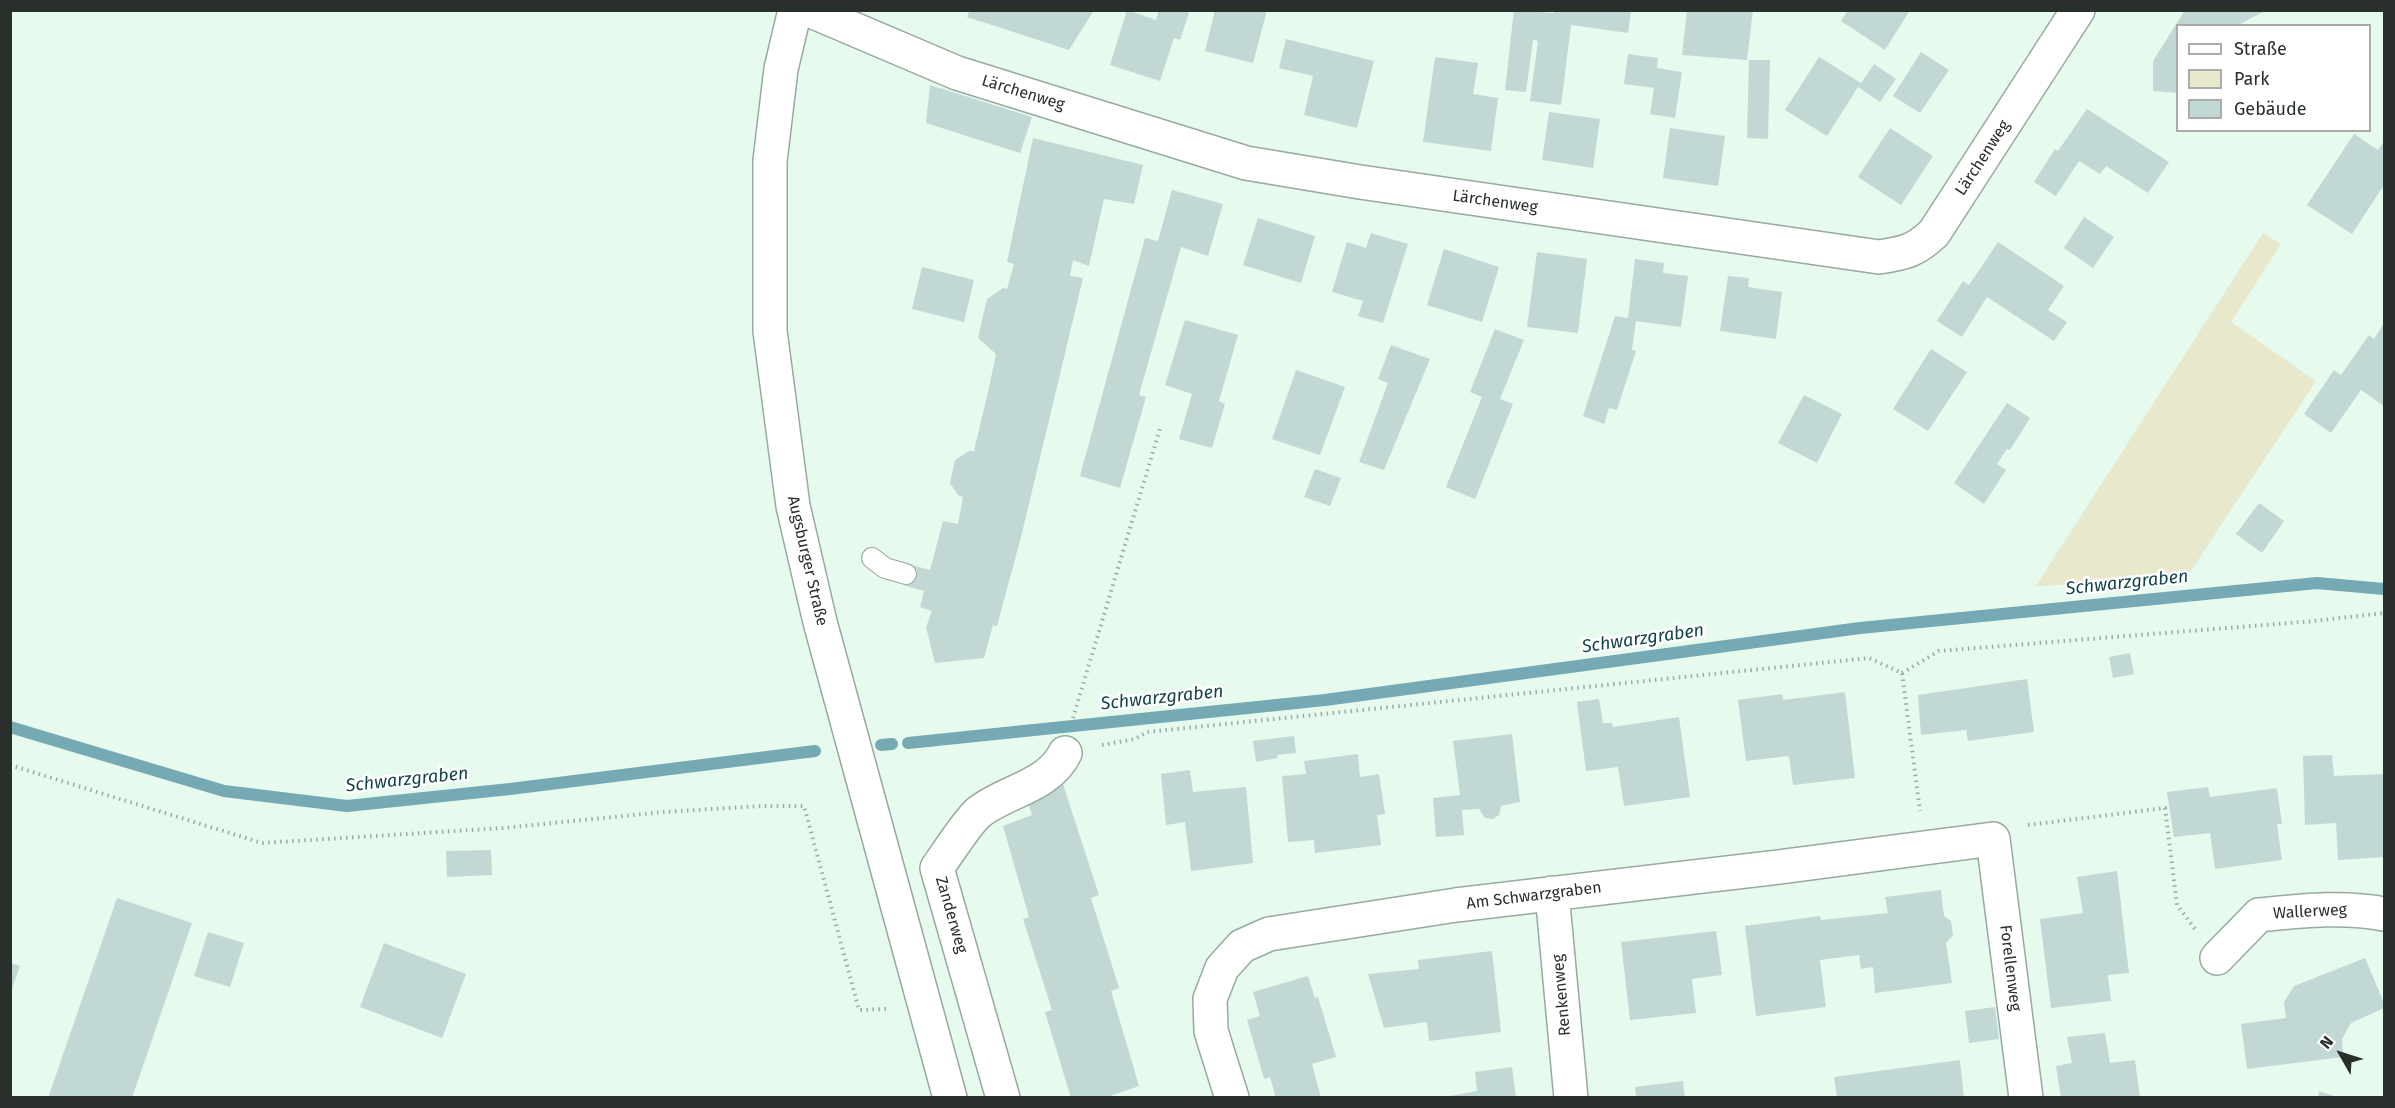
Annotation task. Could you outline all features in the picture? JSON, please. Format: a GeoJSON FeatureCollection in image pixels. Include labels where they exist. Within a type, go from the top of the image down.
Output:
{"type":"FeatureCollection","features":[{"type":"Feature","properties":{"kind":"street","name":"Augsburger Straße"},"geometry":{"type":"LineString","coordinates":[[795,10],[781,69],[770,161],[770,331],[793,506],[820,622],[950,1098]]}},
{"type":"Feature","properties":{"kind":"street","name":"Lärchenweg"},"geometry":{"type":"LineString","coordinates":[[809,10],[957,73],[1246,163],[1383,186],[1879,257],[1905,254],[1920,247],[1934,233],[2078,10]]}},
{"type":"Feature","properties":{"kind":"street","name":"Zanderweg"},"geometry":{"type":"LineString","coordinates":[[1003,1098],[937,868],[978,813],[1037,781],[1060,763],[1065,753]]}},
{"type":"Feature","properties":{"kind":"street","name":"Am Schwarzgraben"},"geometry":{"type":"LineString","coordinates":[[1232,1098],[1211,1031],[1210,999],[1222,968],[1242,946],[1269,934],[1456,905],[1993,839]]}},
{"type":"Feature","properties":{"kind":"street","name":"Forellenweg"},"geometry":{"type":"LineString","coordinates":[[1993,839],[2026,1098]]}},
{"type":"Feature","properties":{"kind":"street","name":"Renkenweg"},"geometry":{"type":"LineString","coordinates":[[1552,893],[1571,1098]]}},
{"type":"Feature","properties":{"kind":"street","name":"Wallerweg"},"geometry":{"type":"LineString","coordinates":[[2217,958],[2259,915],[2323,909],[2385,914]]}},
{"type":"Feature","properties":{"kind":"lane"},"geometry":{"type":"LineString","coordinates":[[872,558],[885,568],[906,574]]}},
{"type":"Feature","properties":{"kind":"path"},"geometry":{"type":"LineString","coordinates":[[1076,710],[1161,425]]}},
{"type":"Feature","properties":{"kind":"path"},"geometry":{"type":"LineString","coordinates":[[1902,673],[1939,651],[2314,621],[2385,613]]}},
{"type":"Feature","properties":{"kind":"path"},"geometry":{"type":"LineString","coordinates":[[1065,753],[1135,739],[1147,732],[1869,658],[1902,673]]}},
{"type":"Feature","properties":{"kind":"path"},"geometry":{"type":"LineString","coordinates":[[1902,673],[1925,848]]}},
{"type":"Feature","properties":{"kind":"path"},"geometry":{"type":"LineString","coordinates":[[10,765],[262,843],[503,828],[685,811],[761,806],[804,806],[859,1010],[926,1008]]}},
{"type":"Feature","properties":{"kind":"path"},"geometry":{"type":"LineString","coordinates":[[1993,839],[2022,826],[2164,808],[2177,904],[2217,958]]}},
{"type":"Feature","properties":{"kind":"green space"},"geometry":{"type":"Polygon","coordinates":[[[2263,233],[2281,244],[2231,322],[2316,381],[2189,574],[2035,587],[2263,233]]]}},
{"type":"Feature","properties":{"kind":"building"},"geometry":{"type":"Polygon","coordinates":[[[970,10],[1094,10],[1069,50],[967,17],[970,10]]]}},
{"type":"Feature","properties":{"kind":"building"},"geometry":{"type":"Polygon","coordinates":[[[1127,10],[1156,20],[1159,10],[1190,10],[1180,40],[1174,38],[1160,81],[1110,65],[1127,10]]]}},
{"type":"Feature","properties":{"kind":"building"},"geometry":{"type":"Polygon","coordinates":[[[1215,10],[1267,10],[1253,63],[1205,51],[1215,10]]]}},
{"type":"Feature","properties":{"kind":"building"},"geometry":{"type":"Polygon","coordinates":[[[1514,10],[1554,13],[1554,10],[1631,10],[1628,33],[1571,25],[1561,105],[1530,101],[1538,41],[1533,40],[1526,92],[1505,90],[1514,10]]]}},
{"type":"Feature","properties":{"kind":"building"},"geometry":{"type":"Polygon","coordinates":[[[1687,10],[1753,10],[1747,60],[1682,55],[1687,10]]]}},
{"type":"Feature","properties":{"kind":"building"},"geometry":{"type":"Polygon","coordinates":[[[1848,10],[1910,10],[1885,50],[1841,21],[1848,10]]]}},
{"type":"Feature","properties":{"kind":"building"},"geometry":{"type":"Polygon","coordinates":[[[2185,10],[2267,10],[2240,24],[2176,24],[2185,10]]]}},
{"type":"Feature","properties":{"kind":"building"},"geometry":{"type":"Polygon","coordinates":[[[2176,24],[2176,93],[2153,91],[2153,61],[2176,24]]]}},
{"type":"Feature","properties":{"kind":"building"},"geometry":{"type":"Polygon","coordinates":[[[1286,39],[1374,61],[1357,128],[1304,115],[1313,76],[1279,68],[1286,39]]]}},
{"type":"Feature","properties":{"kind":"building"},"geometry":{"type":"Polygon","coordinates":[[[1921,52],[1949,70],[1920,113],[1893,96],[1921,52]]]}},
{"type":"Feature","properties":{"kind":"building"},"geometry":{"type":"Polygon","coordinates":[[[1628,54],[1658,58],[1657,68],[1682,72],[1675,118],[1650,114],[1654,88],[1624,84],[1628,54]]]}},
{"type":"Feature","properties":{"kind":"building"},"geometry":{"type":"Polygon","coordinates":[[[1435,57],[1478,63],[1473,94],[1498,98],[1491,151],[1423,142],[1435,57]]]}},
{"type":"Feature","properties":{"kind":"building"},"geometry":{"type":"Polygon","coordinates":[[[1819,57],[1861,83],[1874,64],[1896,79],[1880,102],[1858,87],[1827,136],[1785,110],[1819,57]]]}},
{"type":"Feature","properties":{"kind":"building"},"geometry":{"type":"Polygon","coordinates":[[[1749,60],[1770,60],[1768,139],[1747,138],[1749,60]]]}},
{"type":"Feature","properties":{"kind":"building"},"geometry":{"type":"Polygon","coordinates":[[[930,85],[1032,117],[1020,153],[926,123],[930,85]]]}},
{"type":"Feature","properties":{"kind":"building"},"geometry":{"type":"Polygon","coordinates":[[[2087,109],[2169,162],[2148,193],[2106,166],[2100,174],[2079,161],[2056,196],[2034,182],[2055,149],[2058,151],[2087,109]]]}},
{"type":"Feature","properties":{"kind":"building"},"geometry":{"type":"Polygon","coordinates":[[[1549,112],[1600,119],[1593,168],[1542,160],[1549,112]]]}},
{"type":"Feature","properties":{"kind":"building"},"geometry":{"type":"Polygon","coordinates":[[[1670,128],[1725,136],[1718,186],[1663,178],[1670,128]]]}},
{"type":"Feature","properties":{"kind":"building"},"geometry":{"type":"Polygon","coordinates":[[[1890,128],[1933,156],[1901,205],[1858,177],[1890,128]]]}},
{"type":"Feature","properties":{"kind":"building"},"geometry":{"type":"Polygon","coordinates":[[[2354,134],[2378,150],[2384,141],[2384,185],[2352,234],[2307,205],[2354,134]]]}},
{"type":"Feature","properties":{"kind":"building"},"geometry":{"type":"Polygon","coordinates":[[[1033,138],[1143,165],[1134,204],[1104,199],[1089,266],[1073,260],[1070,276],[1083,278],[1021,537],[997,626],[993,625],[984,658],[935,663],[926,627],[932,611],[920,607],[924,591],[903,585],[908,564],[930,570],[943,521],[958,524],[963,497],[958,495],[950,483],[955,460],[969,451],[974,451],[996,354],[978,338],[987,299],[1003,288],[1007,289],[1014,264],[1007,262],[1033,138]]]}},
{"type":"Feature","properties":{"kind":"building"},"geometry":{"type":"Polygon","coordinates":[[[1172,190],[1223,204],[1208,256],[1181,247],[1139,395],[1146,397],[1120,488],[1080,476],[1145,238],[1158,241],[1172,190]]]}},
{"type":"Feature","properties":{"kind":"building"},"geometry":{"type":"Polygon","coordinates":[[[2084,217],[2114,237],[2093,268],[2064,248],[2084,217]]]}},
{"type":"Feature","properties":{"kind":"building"},"geometry":{"type":"Polygon","coordinates":[[[1258,218],[1315,236],[1301,283],[1243,265],[1258,218]]]}},
{"type":"Feature","properties":{"kind":"building"},"geometry":{"type":"Polygon","coordinates":[[[1371,233],[1408,244],[1383,323],[1358,316],[1363,301],[1332,292],[1347,242],[1366,248],[1371,233]]]}},
{"type":"Feature","properties":{"kind":"building"},"geometry":{"type":"Polygon","coordinates":[[[1998,242],[2064,286],[2048,310],[2067,322],[2054,341],[1987,297],[1962,337],[1937,321],[1963,281],[1969,285],[1998,242]]]}},
{"type":"Feature","properties":{"kind":"building"},"geometry":{"type":"Polygon","coordinates":[[[1444,249],[1499,267],[1482,322],[1427,305],[1444,249]]]}},
{"type":"Feature","properties":{"kind":"building"},"geometry":{"type":"Polygon","coordinates":[[[1537,252],[1587,259],[1578,333],[1527,327],[1537,252]]]}},
{"type":"Feature","properties":{"kind":"building"},"geometry":{"type":"Polygon","coordinates":[[[1635,259],[1664,263],[1663,273],[1688,276],[1681,327],[1636,321],[1632,350],[1636,351],[1617,410],[1609,408],[1604,424],[1583,416],[1615,316],[1628,318],[1635,259]]]}},
{"type":"Feature","properties":{"kind":"building"},"geometry":{"type":"Polygon","coordinates":[[[922,267],[974,280],[964,322],[912,309],[922,267]]]}},
{"type":"Feature","properties":{"kind":"building"},"geometry":{"type":"Polygon","coordinates":[[[1728,276],[1749,278],[1748,287],[1782,292],[1776,339],[1720,331],[1728,276]]]}},
{"type":"Feature","properties":{"kind":"building"},"geometry":{"type":"Polygon","coordinates":[[[1185,320],[1238,335],[1219,401],[1225,404],[1212,448],[1179,439],[1192,394],[1165,385],[1185,320]]]}},
{"type":"Feature","properties":{"kind":"building"},"geometry":{"type":"Polygon","coordinates":[[[2384,323],[2384,406],[2361,390],[2331,433],[2304,414],[2334,370],[2341,375],[2369,335],[2374,339],[2384,323]]]}},
{"type":"Feature","properties":{"kind":"building"},"geometry":{"type":"Polygon","coordinates":[[[1495,329],[1524,340],[1500,399],[1513,404],[1475,499],[1446,487],[1482,397],[1470,392],[1495,329]]]}},
{"type":"Feature","properties":{"kind":"building"},"geometry":{"type":"Polygon","coordinates":[[[1391,345],[1430,359],[1384,470],[1359,462],[1388,383],[1378,379],[1391,345]]]}},
{"type":"Feature","properties":{"kind":"building"},"geometry":{"type":"Polygon","coordinates":[[[1931,349],[1967,372],[1928,431],[1893,409],[1931,349]]]}},
{"type":"Feature","properties":{"kind":"building"},"geometry":{"type":"Polygon","coordinates":[[[1296,370],[1345,387],[1320,455],[1272,439],[1296,370]]]}},
{"type":"Feature","properties":{"kind":"building"},"geometry":{"type":"Polygon","coordinates":[[[1804,395],[1842,414],[1817,463],[1778,443],[1804,395]]]}},
{"type":"Feature","properties":{"kind":"building"},"geometry":{"type":"Polygon","coordinates":[[[2007,403],[2030,418],[2010,450],[2007,449],[1997,464],[2006,470],[1984,504],[1954,483],[2007,403]]]}},
{"type":"Feature","properties":{"kind":"building"},"geometry":{"type":"Polygon","coordinates":[[[1315,469],[1341,478],[1330,506],[1304,497],[1315,469]]]}},
{"type":"Feature","properties":{"kind":"building"},"geometry":{"type":"Polygon","coordinates":[[[2259,503],[2284,521],[2262,553],[2236,534],[2259,503]]]}},
{"type":"Feature","properties":{"kind":"building"},"geometry":{"type":"Polygon","coordinates":[[[2130,653],[2134,674],[2113,678],[2109,657],[2130,653]]]}},
{"type":"Feature","properties":{"kind":"building"},"geometry":{"type":"Polygon","coordinates":[[[2027,679],[2034,732],[1968,741],[1966,730],[1921,735],[1918,695],[2027,679]]]}},
{"type":"Feature","properties":{"kind":"building"},"geometry":{"type":"Polygon","coordinates":[[[1845,692],[1855,778],[1793,785],[1789,756],[1746,761],[1738,700],[1782,694],[1783,700],[1845,692]]]}},
{"type":"Feature","properties":{"kind":"building"},"geometry":{"type":"Polygon","coordinates":[[[1599,699],[1603,723],[1612,723],[1613,727],[1679,717],[1690,797],[1624,806],[1618,767],[1586,771],[1577,702],[1599,699]]]}},
{"type":"Feature","properties":{"kind":"building"},"geometry":{"type":"Polygon","coordinates":[[[1512,734],[1520,802],[1501,806],[1499,815],[1493,819],[1485,818],[1479,809],[1462,810],[1464,835],[1436,837],[1433,798],[1460,795],[1453,741],[1512,734]]]}},
{"type":"Feature","properties":{"kind":"building"},"geometry":{"type":"Polygon","coordinates":[[[1294,736],[1296,753],[1277,755],[1278,758],[1256,762],[1253,741],[1294,736]]]}},
{"type":"Feature","properties":{"kind":"building"},"geometry":{"type":"Polygon","coordinates":[[[1358,754],[1360,777],[1379,774],[1385,814],[1377,815],[1381,845],[1315,853],[1314,840],[1288,842],[1282,776],[1306,774],[1304,761],[1358,754]]]}},
{"type":"Feature","properties":{"kind":"building"},"geometry":{"type":"Polygon","coordinates":[[[2332,755],[2334,776],[2384,774],[2384,857],[2338,860],[2336,823],[2305,825],[2303,756],[2332,755]]]}},
{"type":"Feature","properties":{"kind":"building"},"geometry":{"type":"Polygon","coordinates":[[[1190,770],[1193,792],[1246,787],[1253,863],[1191,871],[1185,822],[1166,825],[1161,774],[1190,770]]]}},
{"type":"Feature","properties":{"kind":"building"},"geometry":{"type":"Polygon","coordinates":[[[1063,784],[1099,895],[1091,898],[1119,988],[1111,991],[1139,1086],[1104,1098],[1071,1098],[1045,1012],[1052,1010],[1023,919],[1029,917],[1003,826],[1032,815],[1026,797],[1063,784]]]}},
{"type":"Feature","properties":{"kind":"building"},"geometry":{"type":"Polygon","coordinates":[[[2208,787],[2210,797],[2277,788],[2282,824],[2277,824],[2282,860],[2215,869],[2210,833],[2174,837],[2167,792],[2208,787]]]}},
{"type":"Feature","properties":{"kind":"building"},"geometry":{"type":"Polygon","coordinates":[[[491,850],[492,875],[447,877],[446,851],[491,850]]]}},
{"type":"Feature","properties":{"kind":"building"},"geometry":{"type":"Polygon","coordinates":[[[2117,871],[2129,973],[2108,975],[2111,1001],[2051,1008],[2040,919],[2083,913],[2077,877],[2117,871]]]}},
{"type":"Feature","properties":{"kind":"building"},"geometry":{"type":"Polygon","coordinates":[[[1941,890],[1944,916],[1951,921],[1953,935],[1946,943],[1952,983],[1875,993],[1873,967],[1861,969],[1859,955],[1820,960],[1826,1007],[1756,1016],[1745,926],[1820,916],[1821,920],[1888,913],[1885,897],[1941,890]]]}},
{"type":"Feature","properties":{"kind":"building"},"geometry":{"type":"Polygon","coordinates":[[[117,898],[192,923],[132,1098],[48,1098],[117,898]]]}},
{"type":"Feature","properties":{"kind":"building"},"geometry":{"type":"Polygon","coordinates":[[[1716,931],[1722,975],[1692,979],[1696,1013],[1630,1020],[1621,942],[1716,931]]]}},
{"type":"Feature","properties":{"kind":"building"},"geometry":{"type":"Polygon","coordinates":[[[208,932],[244,943],[230,987],[194,976],[208,932]]]}},
{"type":"Feature","properties":{"kind":"building"},"geometry":{"type":"Polygon","coordinates":[[[384,943],[466,974],[442,1038],[360,1007],[384,943]]]}},
{"type":"Feature","properties":{"kind":"building"},"geometry":{"type":"Polygon","coordinates":[[[1492,951],[1501,1032],[1429,1041],[1427,1022],[1384,1028],[1368,974],[1419,969],[1418,960],[1492,951]]]}},
{"type":"Feature","properties":{"kind":"building"},"geometry":{"type":"Polygon","coordinates":[[[2365,958],[2384,1008],[2351,1023],[2342,1039],[2343,1057],[2247,1069],[2241,1024],[2286,1018],[2284,1002],[2294,986],[2365,958]]]}},
{"type":"Feature","properties":{"kind":"building"},"geometry":{"type":"Polygon","coordinates":[[[10,963],[20,966],[11,991],[10,991],[10,963]]]}},
{"type":"Feature","properties":{"kind":"building"},"geometry":{"type":"Polygon","coordinates":[[[1308,976],[1315,998],[1318,997],[1336,1057],[1312,1064],[1321,1098],[1276,1098],[1270,1077],[1264,1079],[1247,1020],[1260,1016],[1253,992],[1308,976]]]}},
{"type":"Feature","properties":{"kind":"building"},"geometry":{"type":"Polygon","coordinates":[[[1995,1007],[1999,1039],[1969,1043],[1965,1011],[1995,1007]]]}},
{"type":"Feature","properties":{"kind":"building"},"geometry":{"type":"Polygon","coordinates":[[[2105,1033],[2110,1063],[2135,1060],[2140,1098],[2061,1098],[2056,1066],[2072,1063],[2067,1037],[2105,1033]]]}},
{"type":"Feature","properties":{"kind":"building"},"geometry":{"type":"Polygon","coordinates":[[[1960,1060],[1964,1098],[1837,1098],[1834,1077],[1960,1060]]]}},
{"type":"Feature","properties":{"kind":"building"},"geometry":{"type":"Polygon","coordinates":[[[1512,1067],[1516,1098],[1438,1098],[1477,1091],[1475,1072],[1512,1067]]]}},
{"type":"Feature","properties":{"kind":"building"},"geometry":{"type":"Polygon","coordinates":[[[1683,1081],[1685,1098],[1636,1098],[1635,1087],[1683,1081]]]}},
{"type":"Feature","properties":{"kind":"building"},"geometry":{"type":"Polygon","coordinates":[[[2319,1091],[2337,1097],[2337,1098],[2318,1098],[2319,1091]]]}},
{"type":"Feature","properties":{"kind":"waterway","name":"Schwarzgraben"},"geometry":{"type":"LineString","coordinates":[[908,743],[1325,700],[1860,628],[2317,583],[2384,589]]}},
{"type":"Feature","properties":{"kind":"waterway","name":"Schwarzgraben"},"geometry":{"type":"LineString","coordinates":[[10,727],[224,791],[347,806],[510,789],[815,751]]}},
{"type":"Feature","properties":{"kind":"waterway","name":"Schwarzgraben"},"geometry":{"type":"LineString","coordinates":[[881,745],[892,744]]}}]}
